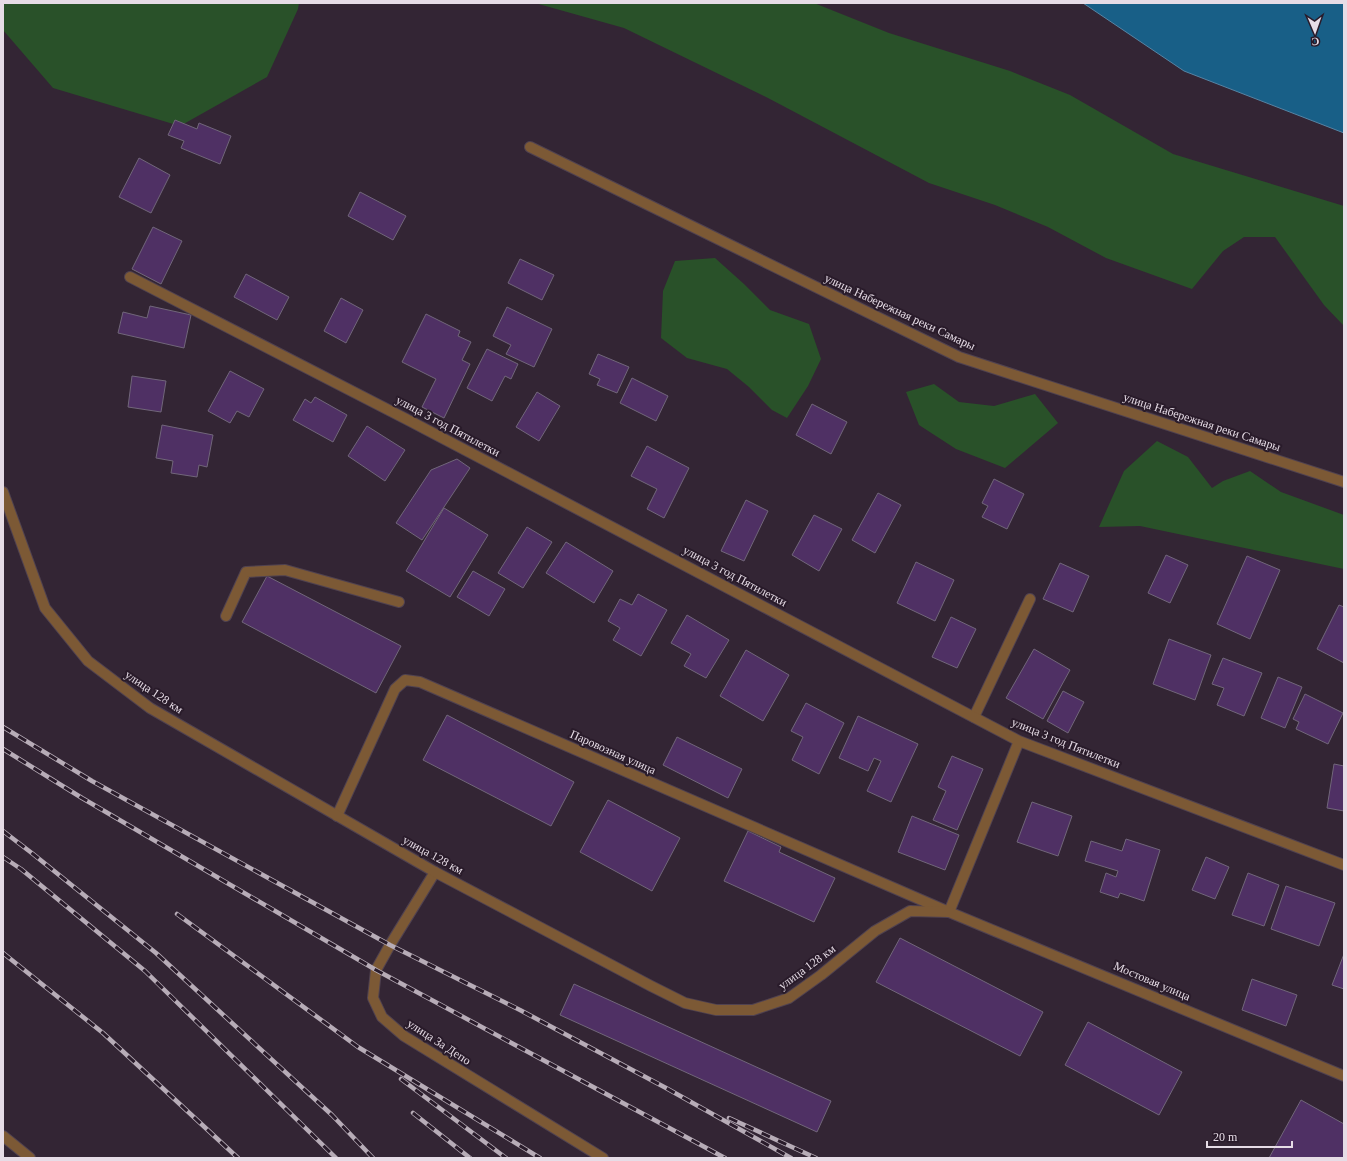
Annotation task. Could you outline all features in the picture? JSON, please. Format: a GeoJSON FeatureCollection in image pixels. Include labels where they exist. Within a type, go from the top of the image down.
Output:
{"type":"FeatureCollection","features":[{"type":"Feature","properties":{"kind":"street","name":"улица Набережная реки Самары"},"geometry":{"type":"LineString","coordinates":[[530,147],[959,357],[1344,482]]}},
{"type":"Feature","properties":{"kind":"street","name":"улица 3 год Пятилетки"},"geometry":{"type":"LineString","coordinates":[[130,276],[410,420],[1019,741],[1344,865]]}},
{"type":"Feature","properties":{"kind":"street","name":"улица 128 км"},"geometry":{"type":"LineString","coordinates":[[3,492],[45,608],[88,661],[150,708],[435,872],[685,1003],[716,1010],[753,1010],[789,998],[821,975],[874,931],[910,911],[950,912]]}},
{"type":"Feature","properties":{"kind":"street"},"geometry":{"type":"LineString","coordinates":[[226,616],[246,572],[286,570],[399,602]]}},
{"type":"Feature","properties":{"kind":"street"},"geometry":{"type":"LineString","coordinates":[[974,716],[1030,599]]}},
{"type":"Feature","properties":{"kind":"street","name":"Паровозная улица"},"geometry":{"type":"LineString","coordinates":[[337,816],[395,689],[405,680],[420,682],[950,912]]}},
{"type":"Feature","properties":{"kind":"street"},"geometry":{"type":"LineString","coordinates":[[950,912],[1019,741]]}},
{"type":"Feature","properties":{"kind":"street","name":"улица За Депо"},"geometry":{"type":"LineString","coordinates":[[435,872],[376,970],[373,998],[382,1017],[404,1036],[603,1158]]}},
{"type":"Feature","properties":{"kind":"street","name":"Мостовая улица"},"geometry":{"type":"LineString","coordinates":[[950,912],[1344,1076]]}},
{"type":"Feature","properties":{"kind":"street"},"geometry":{"type":"LineString","coordinates":[[3,1136],[30,1158]]}},
{"type":"Feature","properties":{"kind":"green space"},"geometry":{"type":"Polygon","coordinates":[[[3,3],[299,3],[298,9],[267,77],[180,126],[53,88],[3,30],[3,3]]]}},
{"type":"Feature","properties":{"kind":"green space"},"geometry":{"type":"Polygon","coordinates":[[[535,3],[814,3],[889,33],[1010,71],[1070,95],[1173,154],[1344,206],[1344,326],[1324,305],[1275,237],[1244,237],[1223,251],[1192,289],[1106,258],[1048,227],[995,205],[929,183],[768,98],[624,28],[535,3]]]}},
{"type":"Feature","properties":{"kind":"green space"},"geometry":{"type":"Polygon","coordinates":[[[715,258],[770,310],[809,324],[821,359],[808,386],[787,418],[772,410],[749,387],[727,369],[687,358],[661,338],[663,291],[675,261],[715,258]]]}},
{"type":"Feature","properties":{"kind":"green space"},"geometry":{"type":"Polygon","coordinates":[[[934,384],[959,402],[994,406],[1035,394],[1058,423],[1005,468],[956,449],[919,425],[906,392],[934,384]]]}},
{"type":"Feature","properties":{"kind":"green space"},"geometry":{"type":"Polygon","coordinates":[[[1157,441],[1188,457],[1212,488],[1223,481],[1250,471],[1281,492],[1344,515],[1344,569],[1140,526],[1099,527],[1124,471],[1157,441]]]}},
{"type":"Feature","properties":{"kind":"water"},"geometry":{"type":"Polygon","coordinates":[[[1083,3],[1344,3],[1344,133],[1184,71],[1083,3]]]}},
{"type":"Feature","properties":{"kind":"building"},"geometry":{"type":"Polygon","coordinates":[[[175,120],[197,129],[199,123],[231,136],[220,164],[181,148],[184,141],[168,135],[175,120]]]}},
{"type":"Feature","properties":{"kind":"building"},"geometry":{"type":"Polygon","coordinates":[[[139,158],[170,175],[151,213],[119,197],[139,158]]]}},
{"type":"Feature","properties":{"kind":"building"},"geometry":{"type":"Polygon","coordinates":[[[360,192],[406,216],[393,240],[348,216],[360,192]]]}},
{"type":"Feature","properties":{"kind":"building"},"geometry":{"type":"Polygon","coordinates":[[[153,227],[182,241],[161,284],[132,269],[153,227]]]}},
{"type":"Feature","properties":{"kind":"building"},"geometry":{"type":"Polygon","coordinates":[[[520,259],[554,275],[542,300],[508,283],[520,259]]]}},
{"type":"Feature","properties":{"kind":"building"},"geometry":{"type":"Polygon","coordinates":[[[246,274],[289,297],[277,320],[234,297],[246,274]]]}},
{"type":"Feature","properties":{"kind":"building"},"geometry":{"type":"Polygon","coordinates":[[[341,298],[363,310],[346,343],[324,331],[341,298]]]}},
{"type":"Feature","properties":{"kind":"building"},"geometry":{"type":"Polygon","coordinates":[[[150,306],[191,315],[184,348],[118,333],[123,312],[147,318],[150,306]]]}},
{"type":"Feature","properties":{"kind":"building"},"geometry":{"type":"Polygon","coordinates":[[[507,307],[552,329],[534,367],[506,354],[511,345],[493,336],[507,307]]]}},
{"type":"Feature","properties":{"kind":"building"},"geometry":{"type":"Polygon","coordinates":[[[426,314],[460,331],[458,336],[471,342],[462,360],[470,364],[444,418],[422,407],[436,379],[402,362],[426,314]]]}},
{"type":"Feature","properties":{"kind":"building"},"geometry":{"type":"Polygon","coordinates":[[[487,349],[518,364],[511,379],[505,376],[492,401],[467,388],[487,349]]]}},
{"type":"Feature","properties":{"kind":"building"},"geometry":{"type":"Polygon","coordinates":[[[598,354],[629,367],[617,393],[597,385],[600,379],[589,374],[598,354]]]}},
{"type":"Feature","properties":{"kind":"building"},"geometry":{"type":"Polygon","coordinates":[[[230,371],[264,389],[249,417],[237,411],[230,423],[208,411],[230,371]]]}},
{"type":"Feature","properties":{"kind":"building"},"geometry":{"type":"Polygon","coordinates":[[[132,376],[166,381],[161,412],[128,407],[132,376]]]}},
{"type":"Feature","properties":{"kind":"building"},"geometry":{"type":"Polygon","coordinates":[[[632,378],[668,396],[656,421],[620,403],[632,378]]]}},
{"type":"Feature","properties":{"kind":"building"},"geometry":{"type":"Polygon","coordinates":[[[537,392],[560,406],[539,441],[516,427],[537,392]]]}},
{"type":"Feature","properties":{"kind":"building"},"geometry":{"type":"Polygon","coordinates":[[[315,397],[347,415],[333,442],[293,420],[305,399],[311,403],[315,397]]]}},
{"type":"Feature","properties":{"kind":"building"},"geometry":{"type":"Polygon","coordinates":[[[812,404],[847,422],[831,454],[796,435],[812,404]]]}},
{"type":"Feature","properties":{"kind":"building"},"geometry":{"type":"Polygon","coordinates":[[[162,425],[213,435],[207,467],[199,465],[197,477],[171,473],[173,461],[156,458],[162,425]]]}},
{"type":"Feature","properties":{"kind":"building"},"geometry":{"type":"Polygon","coordinates":[[[367,426],[405,450],[385,481],[348,456],[367,426]]]}},
{"type":"Feature","properties":{"kind":"building"},"geometry":{"type":"Polygon","coordinates":[[[647,446],[689,468],[664,518],[647,509],[657,489],[631,476],[647,446]]]}},
{"type":"Feature","properties":{"kind":"building"},"geometry":{"type":"Polygon","coordinates":[[[457,459],[470,468],[422,540],[396,523],[431,470],[457,459]]]}},
{"type":"Feature","properties":{"kind":"building"},"geometry":{"type":"Polygon","coordinates":[[[994,479],[1024,494],[1007,529],[982,517],[988,506],[982,503],[994,479]]]}},
{"type":"Feature","properties":{"kind":"building"},"geometry":{"type":"Polygon","coordinates":[[[878,493],[901,505],[875,553],[852,540],[878,493]]]}},
{"type":"Feature","properties":{"kind":"building"},"geometry":{"type":"Polygon","coordinates":[[[746,500],[768,511],[744,561],[721,551],[746,500]]]}},
{"type":"Feature","properties":{"kind":"building"},"geometry":{"type":"Polygon","coordinates":[[[444,508],[488,535],[450,597],[406,571],[444,508]]]}},
{"type":"Feature","properties":{"kind":"building"},"geometry":{"type":"Polygon","coordinates":[[[814,515],[842,529],[819,571],[792,555],[814,515]]]}},
{"type":"Feature","properties":{"kind":"building"},"geometry":{"type":"Polygon","coordinates":[[[527,527],[552,542],[523,588],[498,573],[527,527]]]}},
{"type":"Feature","properties":{"kind":"building"},"geometry":{"type":"Polygon","coordinates":[[[566,542],[613,571],[594,603],[546,573],[566,542]]]}},
{"type":"Feature","properties":{"kind":"building"},"geometry":{"type":"Polygon","coordinates":[[[1166,555],[1188,565],[1170,603],[1148,593],[1166,555]]]}},
{"type":"Feature","properties":{"kind":"building"},"geometry":{"type":"Polygon","coordinates":[[[1247,556],[1280,570],[1250,639],[1217,624],[1247,556]]]}},
{"type":"Feature","properties":{"kind":"building"},"geometry":{"type":"Polygon","coordinates":[[[916,562],[954,580],[935,621],[897,603],[916,562]]]}},
{"type":"Feature","properties":{"kind":"building"},"geometry":{"type":"Polygon","coordinates":[[[1060,563],[1089,576],[1073,612],[1043,599],[1060,563]]]}},
{"type":"Feature","properties":{"kind":"building"},"geometry":{"type":"Polygon","coordinates":[[[473,571],[505,589],[489,616],[457,597],[473,571]]]}},
{"type":"Feature","properties":{"kind":"building"},"geometry":{"type":"Polygon","coordinates":[[[267,576],[401,646],[376,693],[242,622],[267,576]]]}},
{"type":"Feature","properties":{"kind":"building"},"geometry":{"type":"Polygon","coordinates":[[[638,594],[667,610],[641,656],[613,640],[620,628],[608,621],[620,599],[632,605],[638,594]]]}},
{"type":"Feature","properties":{"kind":"building"},"geometry":{"type":"Polygon","coordinates":[[[1339,605],[1344,607],[1344,663],[1317,649],[1339,605]]]}},
{"type":"Feature","properties":{"kind":"building"},"geometry":{"type":"Polygon","coordinates":[[[687,615],[729,640],[706,678],[684,666],[691,654],[671,643],[687,615]]]}},
{"type":"Feature","properties":{"kind":"building"},"geometry":{"type":"Polygon","coordinates":[[[951,617],[976,629],[957,668],[932,657],[951,617]]]}},
{"type":"Feature","properties":{"kind":"building"},"geometry":{"type":"Polygon","coordinates":[[[1169,639],[1211,655],[1195,700],[1153,684],[1169,639]]]}},
{"type":"Feature","properties":{"kind":"building"},"geometry":{"type":"Polygon","coordinates":[[[1034,649],[1070,670],[1043,719],[1006,698],[1034,649]]]}},
{"type":"Feature","properties":{"kind":"building"},"geometry":{"type":"Polygon","coordinates":[[[746,650],[789,675],[763,721],[720,696],[746,650]]]}},
{"type":"Feature","properties":{"kind":"building"},"geometry":{"type":"Polygon","coordinates":[[[1223,658],[1262,673],[1244,716],[1217,705],[1224,688],[1212,684],[1223,658]]]}},
{"type":"Feature","properties":{"kind":"building"},"geometry":{"type":"Polygon","coordinates":[[[1278,677],[1302,687],[1285,728],[1261,718],[1278,677]]]}},
{"type":"Feature","properties":{"kind":"building"},"geometry":{"type":"Polygon","coordinates":[[[1063,691],[1084,702],[1068,733],[1047,721],[1063,691]]]}},
{"type":"Feature","properties":{"kind":"building"},"geometry":{"type":"Polygon","coordinates":[[[1305,694],[1343,713],[1328,744],[1296,729],[1299,722],[1293,719],[1305,694]]]}},
{"type":"Feature","properties":{"kind":"building"},"geometry":{"type":"Polygon","coordinates":[[[806,703],[844,723],[819,774],[792,760],[803,737],[791,731],[806,703]]]}},
{"type":"Feature","properties":{"kind":"building"},"geometry":{"type":"Polygon","coordinates":[[[447,715],[574,782],[551,826],[423,760],[447,715]]]}},
{"type":"Feature","properties":{"kind":"building"},"geometry":{"type":"Polygon","coordinates":[[[858,716],[918,744],[891,802],[867,791],[881,761],[874,758],[868,771],[839,758],[858,716]]]}},
{"type":"Feature","properties":{"kind":"building"},"geometry":{"type":"Polygon","coordinates":[[[677,737],[742,769],[728,798],[663,765],[677,737]]]}},
{"type":"Feature","properties":{"kind":"building"},"geometry":{"type":"Polygon","coordinates":[[[952,756],[983,769],[957,830],[933,820],[946,791],[938,787],[952,756]]]}},
{"type":"Feature","properties":{"kind":"building"},"geometry":{"type":"Polygon","coordinates":[[[1334,764],[1344,766],[1344,811],[1327,808],[1334,764]]]}},
{"type":"Feature","properties":{"kind":"building"},"geometry":{"type":"Polygon","coordinates":[[[608,800],[680,838],[652,891],[580,852],[608,800]]]}},
{"type":"Feature","properties":{"kind":"building"},"geometry":{"type":"Polygon","coordinates":[[[1032,802],[1072,816],[1058,856],[1017,842],[1032,802]]]}},
{"type":"Feature","properties":{"kind":"building"},"geometry":{"type":"Polygon","coordinates":[[[912,816],[959,835],[945,870],[898,852],[912,816]]]}},
{"type":"Feature","properties":{"kind":"building"},"geometry":{"type":"Polygon","coordinates":[[[748,831],[781,847],[779,852],[835,878],[814,922],[724,881],[748,831]]]}},
{"type":"Feature","properties":{"kind":"building"},"geometry":{"type":"Polygon","coordinates":[[[1126,839],[1160,850],[1144,901],[1120,893],[1118,898],[1100,892],[1106,873],[1116,877],[1118,871],[1085,861],[1091,841],[1122,851],[1126,839]]]}},
{"type":"Feature","properties":{"kind":"building"},"geometry":{"type":"Polygon","coordinates":[[[1206,857],[1229,867],[1215,899],[1192,890],[1206,857]]]}},
{"type":"Feature","properties":{"kind":"building"},"geometry":{"type":"Polygon","coordinates":[[[1248,873],[1279,885],[1264,926],[1232,915],[1248,873]]]}},
{"type":"Feature","properties":{"kind":"building"},"geometry":{"type":"Polygon","coordinates":[[[1286,886],[1335,903],[1319,946],[1271,929],[1286,886]]]}},
{"type":"Feature","properties":{"kind":"building"},"geometry":{"type":"Polygon","coordinates":[[[900,938],[1043,1012],[1020,1056],[876,982],[900,938]]]}},
{"type":"Feature","properties":{"kind":"building"},"geometry":{"type":"Polygon","coordinates":[[[1344,954],[1344,989],[1332,985],[1344,954]]]}},
{"type":"Feature","properties":{"kind":"building"},"geometry":{"type":"Polygon","coordinates":[[[1252,979],[1297,995],[1286,1026],[1242,1010],[1252,979]]]}},
{"type":"Feature","properties":{"kind":"building"},"geometry":{"type":"Polygon","coordinates":[[[574,984],[831,1101],[817,1132],[560,1015],[574,984]]]}},
{"type":"Feature","properties":{"kind":"building"},"geometry":{"type":"Polygon","coordinates":[[[1088,1022],[1182,1072],[1159,1115],[1065,1065],[1088,1022]]]}},
{"type":"Feature","properties":{"kind":"building"},"geometry":{"type":"Polygon","coordinates":[[[1301,1100],[1344,1124],[1344,1158],[1269,1158],[1301,1100]]]}},
{"type":"Feature","properties":{"kind":"railway"},"geometry":{"type":"LineString","coordinates":[[3,727],[92,781],[390,945],[520,1010],[666,1088],[791,1158]]}},
{"type":"Feature","properties":{"kind":"railway"},"geometry":{"type":"LineString","coordinates":[[3,749],[82,798],[376,970],[725,1158]]}},
{"type":"Feature","properties":{"kind":"railway"},"geometry":{"type":"LineString","coordinates":[[3,831],[156,953],[332,1115],[373,1158]]}},
{"type":"Feature","properties":{"kind":"railway"},"geometry":{"type":"LineString","coordinates":[[3,857],[21,869],[145,971],[336,1158]]}},
{"type":"Feature","properties":{"kind":"railway"},"geometry":{"type":"LineString","coordinates":[[177,914],[358,1047],[540,1158]]}},
{"type":"Feature","properties":{"kind":"railway"},"geometry":{"type":"LineString","coordinates":[[3,953],[103,1033],[238,1158]]}},
{"type":"Feature","properties":{"kind":"railway"},"geometry":{"type":"LineString","coordinates":[[401,1079],[506,1158]]}},
{"type":"Feature","properties":{"kind":"railway"},"geometry":{"type":"LineString","coordinates":[[413,1113],[470,1158]]}},
{"type":"Feature","properties":{"kind":"railway"},"geometry":{"type":"LineString","coordinates":[[729,1118],[816,1158]]}}]}
